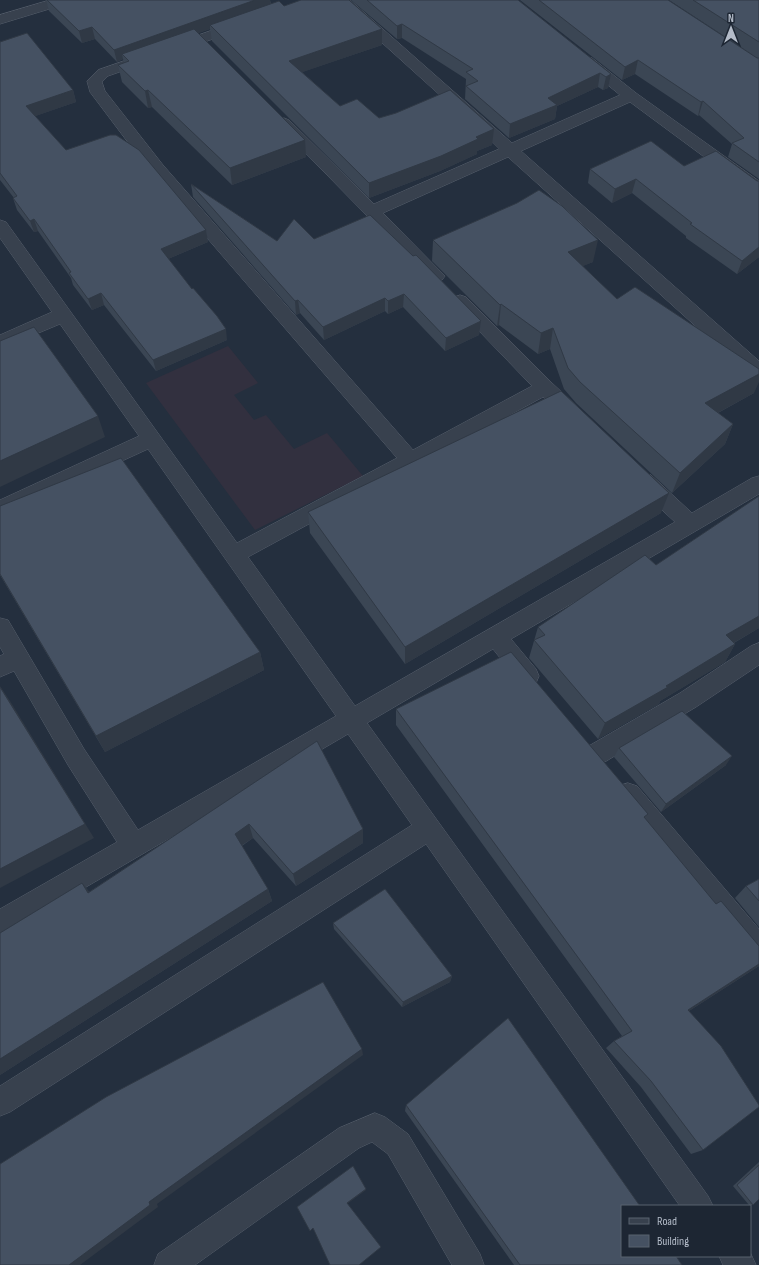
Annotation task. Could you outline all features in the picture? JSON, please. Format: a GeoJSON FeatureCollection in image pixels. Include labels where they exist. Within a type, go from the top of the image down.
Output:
{"type":"FeatureCollection","features":[{"type":"Feature","properties":{"kind":"street"},"geometry":{"type":"LineString","coordinates":[[0,20],[64,0]]}},
{"type":"Feature","properties":{"kind":"street"},"geometry":{"type":"LineString","coordinates":[[342,0],[759,372]]}},
{"type":"Feature","properties":{"kind":"street"},"geometry":{"type":"LineString","coordinates":[[250,21],[205,44],[103,73],[94,81],[98,92],[157,169],[410,460]]}},
{"type":"Feature","properties":{"kind":"street"},"geometry":{"type":"LineString","coordinates":[[576,53],[631,96],[759,190]]}},
{"type":"Feature","properties":{"kind":"street"},"geometry":{"type":"LineString","coordinates":[[372,211],[631,96]]}},
{"type":"Feature","properties":{"kind":"street"},"geometry":{"type":"LineString","coordinates":[[272,111],[545,388],[586,426]]}},
{"type":"Feature","properties":{"kind":"street"},"geometry":{"type":"LineString","coordinates":[[0,226],[697,1205]]}},
{"type":"Feature","properties":{"kind":"street"},"geometry":{"type":"LineString","coordinates":[[0,342],[64,315]]}},
{"type":"Feature","properties":{"kind":"street"},"geometry":{"type":"LineString","coordinates":[[233,555],[545,388]]}},
{"type":"Feature","properties":{"kind":"street"},"geometry":{"type":"LineString","coordinates":[[0,509],[151,439]]}},
{"type":"Feature","properties":{"kind":"street"},"geometry":{"type":"LineString","coordinates":[[632,469],[690,524]]}},
{"type":"Feature","properties":{"kind":"street"},"geometry":{"type":"LineString","coordinates":[[0,923],[759,484]]}},
{"type":"Feature","properties":{"kind":"street"},"geometry":{"type":"LineString","coordinates":[[0,627],[9,662],[76,757],[134,846]]}},
{"type":"Feature","properties":{"kind":"street"},"geometry":{"type":"LineString","coordinates":[[496,637],[540,690]]}},
{"type":"Feature","properties":{"kind":"street"},"geometry":{"type":"LineString","coordinates":[[595,755],[688,700],[759,653]]}},
{"type":"Feature","properties":{"kind":"street"},"geometry":{"type":"LineString","coordinates":[[580,737],[759,949]]}},
{"type":"Feature","properties":{"kind":"street"},"geometry":{"type":"LineString","coordinates":[[0,1102],[429,828]]}},
{"type":"Feature","properties":{"kind":"street"},"geometry":{"type":"LineString","coordinates":[[169,1265],[349,1138],[375,1127],[398,1144],[469,1265]]}},
{"type":"Feature","properties":{"kind":"shaded area"},"geometry":{"type":"Polygon","coordinates":[[[228,346],[258,383],[234,395],[254,420],[266,415],[294,449],[327,433],[363,476],[255,530],[146,383],[228,346]]]}},
{"type":"Feature","properties":{"kind":"building"},"geometry":{"type":"Polygon","coordinates":[[[47,0],[255,0],[114,50],[92,27],[79,31],[47,0]]]}},
{"type":"Feature","properties":{"kind":"building"},"geometry":{"type":"Polygon","coordinates":[[[301,0],[349,0],[382,29],[289,61],[340,106],[357,99],[379,118],[396,113],[450,90],[494,129],[476,137],[478,139],[441,156],[369,183],[210,25],[279,1],[284,6],[301,0]]]}},
{"type":"Feature","properties":{"kind":"building"},"geometry":{"type":"Polygon","coordinates":[[[367,0],[518,0],[611,74],[606,77],[600,73],[548,98],[557,105],[510,124],[466,86],[478,81],[466,72],[473,69],[402,24],[397,26],[367,0]]]}},
{"type":"Feature","properties":{"kind":"building"},"geometry":{"type":"Polygon","coordinates":[[[539,0],[668,0],[759,58],[759,162],[732,143],[744,138],[703,101],[701,102],[638,60],[625,67],[539,0]]]}},
{"type":"Feature","properties":{"kind":"building"},"geometry":{"type":"Polygon","coordinates":[[[693,0],[759,0],[759,42],[693,0]]]}},
{"type":"Feature","properties":{"kind":"building"},"geometry":{"type":"Polygon","coordinates":[[[194,29],[305,140],[230,168],[148,90],[145,91],[118,65],[129,61],[122,54],[194,29]]]}},
{"type":"Feature","properties":{"kind":"building"},"geometry":{"type":"Polygon","coordinates":[[[27,33],[73,90],[26,106],[66,150],[110,135],[116,135],[139,150],[206,230],[161,249],[192,289],[193,288],[217,316],[226,329],[153,360],[101,293],[88,299],[69,273],[71,272],[34,219],[30,221],[13,198],[17,196],[0,173],[0,42],[27,33]]]}},
{"type":"Feature","properties":{"kind":"building"},"geometry":{"type":"Polygon","coordinates":[[[651,141],[684,166],[716,151],[759,181],[759,247],[742,261],[690,224],[692,223],[636,179],[615,189],[590,169],[651,141]]]}},
{"type":"Feature","properties":{"kind":"building"},"geometry":{"type":"Polygon","coordinates":[[[191,184],[277,241],[294,219],[314,239],[370,215],[413,256],[416,255],[481,321],[446,338],[404,294],[388,301],[385,298],[323,327],[298,300],[295,301],[191,184]]]}},
{"type":"Feature","properties":{"kind":"building"},"geometry":{"type":"Polygon","coordinates":[[[539,190],[562,206],[598,240],[568,252],[617,299],[635,287],[759,369],[759,374],[705,403],[733,424],[680,473],[580,382],[568,368],[553,328],[541,333],[501,304],[500,305],[433,240],[517,203],[539,190]]]}},
{"type":"Feature","properties":{"kind":"building"},"geometry":{"type":"Polygon","coordinates":[[[34,327],[98,416],[0,461],[0,341],[34,327]]]}},
{"type":"Feature","properties":{"kind":"building"},"geometry":{"type":"Polygon","coordinates":[[[561,391],[669,493],[405,647],[308,512],[561,391]]]}},
{"type":"Feature","properties":{"kind":"building"},"geometry":{"type":"Polygon","coordinates":[[[121,458],[260,652],[96,736],[0,574],[0,506],[121,458]]]}},
{"type":"Feature","properties":{"kind":"building"},"geometry":{"type":"Polygon","coordinates":[[[759,496],[759,616],[726,635],[735,644],[666,686],[668,687],[605,723],[534,640],[545,635],[538,627],[645,555],[656,565],[759,496]]]}},
{"type":"Feature","properties":{"kind":"building"},"geometry":{"type":"Polygon","coordinates":[[[511,652],[648,814],[644,817],[716,904],[721,901],[759,946],[759,964],[688,1010],[721,1046],[759,1105],[759,1107],[703,1150],[651,1081],[614,1041],[632,1031],[396,709],[511,652]]]}},
{"type":"Feature","properties":{"kind":"building"},"geometry":{"type":"Polygon","coordinates":[[[0,687],[85,824],[0,869],[0,687]]]}},
{"type":"Feature","properties":{"kind":"building"},"geometry":{"type":"Polygon","coordinates":[[[682,711],[732,756],[666,804],[619,748],[682,711]]]}},
{"type":"Feature","properties":{"kind":"building"},"geometry":{"type":"Polygon","coordinates":[[[317,741],[363,829],[293,874],[249,824],[235,834],[268,889],[0,1059],[0,933],[82,883],[88,893],[317,741]]]}},
{"type":"Feature","properties":{"kind":"building"},"geometry":{"type":"Polygon","coordinates":[[[759,879],[759,901],[746,886],[759,879]]]}},
{"type":"Feature","properties":{"kind":"building"},"geometry":{"type":"Polygon","coordinates":[[[385,889],[452,976],[403,1002],[333,923],[385,889]]]}},
{"type":"Feature","properties":{"kind":"building"},"geometry":{"type":"Polygon","coordinates":[[[323,982],[362,1049],[149,1202],[150,1205],[69,1265],[0,1265],[0,1164],[106,1097],[323,982]]]}},
{"type":"Feature","properties":{"kind":"building"},"geometry":{"type":"Polygon","coordinates":[[[508,1018],[639,1205],[621,1205],[621,1257],[677,1257],[682,1265],[520,1265],[406,1105],[508,1018]]]}},
{"type":"Feature","properties":{"kind":"building"},"geometry":{"type":"Polygon","coordinates":[[[759,1165],[759,1199],[753,1205],[737,1185],[759,1165]]]}},
{"type":"Feature","properties":{"kind":"building"},"geometry":{"type":"Polygon","coordinates":[[[353,1166],[366,1189],[347,1203],[381,1247],[359,1265],[330,1265],[313,1228],[310,1231],[297,1207],[353,1166]]]}}]}
